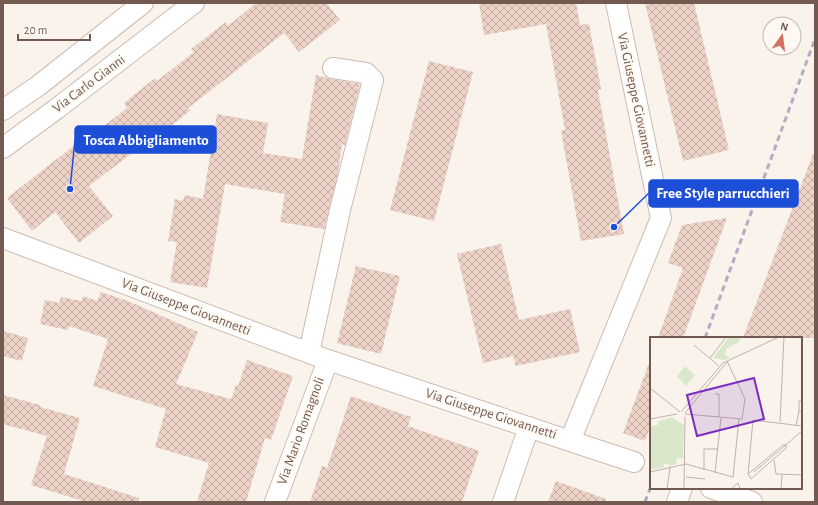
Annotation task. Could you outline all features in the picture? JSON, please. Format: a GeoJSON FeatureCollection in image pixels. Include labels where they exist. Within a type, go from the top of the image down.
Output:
{"type":"FeatureCollection","features":[{"type":"Feature","properties":{"kind":"street","name":"Via Carlo Gianni"},"geometry":{"type":"LineString","coordinates":[[3,110],[38,86],[143,3]]}},
{"type":"Feature","properties":{"kind":"street","name":"Via Carlo Gianni"},"geometry":{"type":"LineString","coordinates":[[3,148],[194,3]]}},
{"type":"Feature","properties":{"kind":"street","name":"Via Giuseppe Giovannetti"},"geometry":{"type":"LineString","coordinates":[[570,441],[661,218],[616,3]]}},
{"type":"Feature","properties":{"kind":"street"},"geometry":{"type":"LineString","coordinates":[[309,353],[340,210],[373,80],[366,73],[333,68]]}},
{"type":"Feature","properties":{"kind":"street","name":"Via Giuseppe Giovannetti"},"geometry":{"type":"LineString","coordinates":[[3,238],[328,360],[634,462]]}},
{"type":"Feature","properties":{"kind":"street","name":"Via Mario Romagnoli"},"geometry":{"type":"LineString","coordinates":[[276,502],[328,360]]}},
{"type":"Feature","properties":{"kind":"street"},"geometry":{"type":"LineString","coordinates":[[503,502],[528,427]]}},
{"type":"Feature","properties":{"kind":"street"},"geometry":{"type":"LineString","coordinates":[[677,502],[682,489]]}},
{"type":"Feature","properties":{"kind":"street"},"geometry":{"type":"LineString","coordinates":[[714,489],[752,502]]}},
{"type":"Feature","properties":{"kind":"building"},"geometry":{"type":"Polygon","coordinates":[[[256,3],[326,3],[340,20],[299,52],[284,33],[187,109],[191,110],[141,149],[140,147],[89,186],[113,216],[79,243],[55,212],[32,231],[7,198],[94,130],[96,132],[127,108],[124,103],[155,78],[157,81],[194,52],[191,49],[226,22],[228,26],[256,3]]]}},
{"type":"Feature","properties":{"kind":"building"},"geometry":{"type":"Polygon","coordinates":[[[479,3],[576,3],[580,25],[589,24],[601,89],[598,90],[624,234],[581,241],[561,131],[565,130],[546,24],[484,35],[479,3]]]}},
{"type":"Feature","properties":{"kind":"building"},"geometry":{"type":"Polygon","coordinates":[[[645,3],[694,3],[729,150],[683,161],[645,3]]]}},
{"type":"Feature","properties":{"kind":"building"},"geometry":{"type":"Polygon","coordinates":[[[429,61],[473,72],[434,221],[390,210],[429,61]]]}},
{"type":"Feature","properties":{"kind":"building"},"geometry":{"type":"Polygon","coordinates":[[[316,75],[360,84],[345,145],[342,144],[338,173],[324,229],[280,222],[285,194],[225,184],[207,288],[170,282],[177,242],[168,241],[175,199],[183,201],[185,195],[203,199],[217,114],[268,123],[263,153],[302,159],[316,75]]]}},
{"type":"Feature","properties":{"kind":"building"},"geometry":{"type":"Polygon","coordinates":[[[813,154],[815,154],[815,338],[743,337],[813,154]]]}},
{"type":"Feature","properties":{"kind":"building"},"geometry":{"type":"Polygon","coordinates":[[[727,218],[683,337],[658,337],[683,268],[668,263],[682,225],[727,218]]]}},
{"type":"Feature","properties":{"kind":"building"},"geometry":{"type":"Polygon","coordinates":[[[501,244],[519,320],[570,309],[580,352],[516,366],[513,356],[483,363],[457,254],[501,244]]]}},
{"type":"Feature","properties":{"kind":"building"},"geometry":{"type":"Polygon","coordinates":[[[356,266],[400,276],[381,354],[337,343],[356,266]]]}},
{"type":"Feature","properties":{"kind":"building"},"geometry":{"type":"Polygon","coordinates":[[[101,292],[128,301],[198,332],[176,384],[231,399],[236,385],[238,386],[247,360],[293,376],[271,440],[265,438],[246,502],[197,502],[209,463],[155,447],[166,409],[93,386],[108,339],[69,326],[68,330],[40,324],[45,300],[59,303],[61,297],[82,301],[83,296],[97,301],[101,292]]]}},
{"type":"Feature","properties":{"kind":"building"},"geometry":{"type":"Polygon","coordinates":[[[3,331],[28,338],[22,361],[3,356],[3,331]]]}},
{"type":"Feature","properties":{"kind":"building"},"geometry":{"type":"Polygon","coordinates":[[[650,363],[650,428],[645,441],[623,433],[650,363]]]}},
{"type":"Feature","properties":{"kind":"building"},"geometry":{"type":"Polygon","coordinates":[[[3,395],[80,418],[64,474],[139,498],[139,502],[86,502],[31,485],[47,436],[3,424],[3,395]]]}},
{"type":"Feature","properties":{"kind":"building"},"geometry":{"type":"Polygon","coordinates":[[[351,396],[411,417],[408,426],[479,451],[462,502],[310,502],[322,466],[327,468],[351,396]]]}},
{"type":"Feature","properties":{"kind":"building"},"geometry":{"type":"Polygon","coordinates":[[[556,481],[606,499],[606,502],[548,502],[556,481]]]}},
{"type":"Feature","properties":{"kind":"railway"},"geometry":{"type":"LineString","coordinates":[[705,337],[815,39]]}},
{"type":"Feature","properties":{"kind":"railway"},"geometry":{"type":"LineString","coordinates":[[645,502],[650,489]]}},
{"type":"Feature","properties":{"kind":"place","name":"Tosca Abbigliamento"},"geometry":{"type":"Point","coordinates":[70,189]}},
{"type":"Feature","properties":{"kind":"place","name":"Free Style parrucchieri"},"geometry":{"type":"Point","coordinates":[614,227]}}]}
